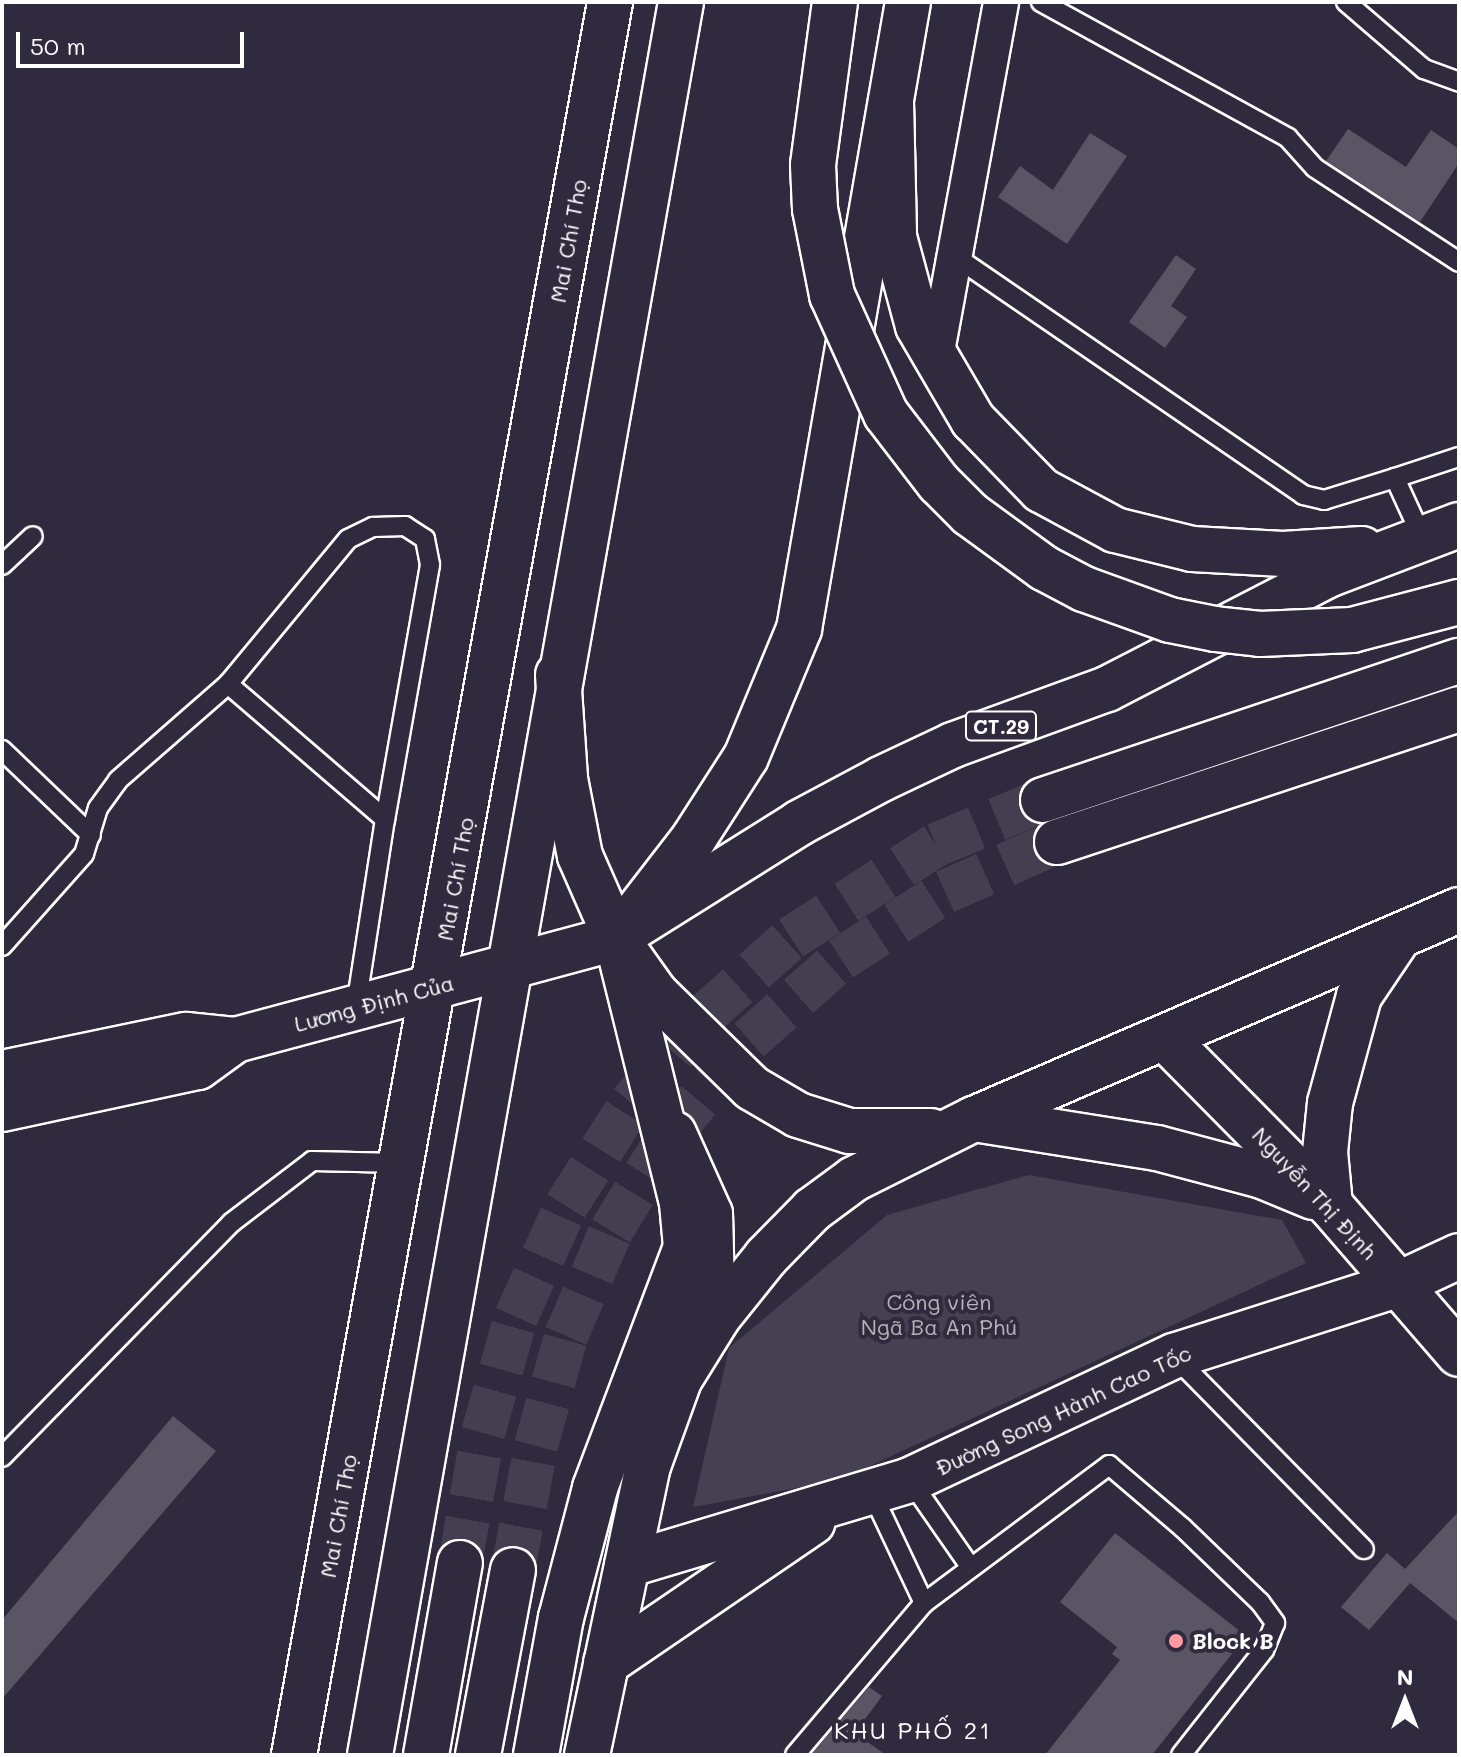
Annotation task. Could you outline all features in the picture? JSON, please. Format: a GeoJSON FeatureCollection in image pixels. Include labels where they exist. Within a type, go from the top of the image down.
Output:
{"type":"FeatureCollection","features":[{"type":"Feature","properties":{"kind":"main road","name":"Mai Chí Thọ"},"geometry":{"type":"LineString","coordinates":[[294,1755],[436,986],[610,2]]}},
{"type":"Feature","properties":{"kind":"main road"},"geometry":{"type":"LineString","coordinates":[[370,1755],[512,966],[558,675],[681,2]]}},
{"type":"Feature","properties":{"kind":"main road"},"geometry":{"type":"LineString","coordinates":[[835,2],[813,165],[815,209],[832,295],[886,414],[960,504],[1044,568],[1084,589],[1170,620],[1260,634],[1306,634],[1397,621],[1459,602]]}},
{"type":"Feature","properties":{"kind":"main road"},"geometry":{"type":"LineString","coordinates":[[616,938],[720,799],[758,734],[785,671],[809,586],[908,2]]}},
{"type":"Feature","properties":{"kind":"main road"},"geometry":{"type":"LineString","coordinates":[[891,101],[894,237],[918,326],[973,420],[1041,490],[1115,530],[1192,549],[1283,554],[1427,535]]}},
{"type":"Feature","properties":{"kind":"main road","name":"CT.29"},"geometry":{"type":"LineString","coordinates":[[616,938],[848,795],[953,745],[1136,676],[1261,607],[1427,535]]}},
{"type":"Feature","properties":{"kind":"main road"},"geometry":{"type":"LineString","coordinates":[[1043,800],[1459,661]]}},
{"type":"Feature","properties":{"kind":"main road"},"geometry":{"type":"LineString","coordinates":[[558,675],[570,818],[593,893],[616,938],[656,994],[718,1058],[752,1088],[798,1115],[880,1135],[943,1129],[974,1119],[1157,1148],[1262,1176],[1330,1205],[1325,1152],[1330,1103],[1359,996],[1398,938]]}},
{"type":"Feature","properties":{"kind":"main road"},"geometry":{"type":"LineString","coordinates":[[1057,842],[1459,709]]}},
{"type":"Feature","properties":{"kind":"main road"},"geometry":{"type":"LineString","coordinates":[[679,1380],[742,1286],[812,1210],[854,1179],[974,1119],[1459,910]]}},
{"type":"Feature","properties":{"kind":"main road","name":"Lương Định Của"},"geometry":{"type":"LineString","coordinates":[[2,1073],[186,1035],[235,1040],[616,938]]}},
{"type":"Feature","properties":{"kind":"main road"},"geometry":{"type":"LineString","coordinates":[[536,1755],[561,1618],[595,1488],[686,1247],[682,1203],[616,938]]}},
{"type":"Feature","properties":{"kind":"main road","name":"Nguyễn Thị Định"},"geometry":{"type":"LineString","coordinates":[[1165,1038],[1330,1205],[1457,1346]]}},
{"type":"Feature","properties":{"kind":"main road","name":"Lương Định Của"},"geometry":{"type":"LineString","coordinates":[[2,1109],[198,1067],[235,1040]]}},
{"type":"Feature","properties":{"kind":"main road"},"geometry":{"type":"LineString","coordinates":[[587,1755],[648,1466],[708,1308],[714,1237],[703,1191],[659,1107]]}},
{"type":"Feature","properties":{"kind":"main road","name":"Đường Song Hành Cao Tốc"},"geometry":{"type":"LineString","coordinates":[[627,1565],[876,1490],[1174,1356],[1399,1284],[1459,1256]]}},
{"type":"Feature","properties":{"kind":"main road","name":"Đường Song Hành Cao Tốc"},"geometry":{"type":"LineString","coordinates":[[606,1663],[876,1490]]}},
{"type":"Feature","properties":{"kind":"main road"},"geometry":{"type":"LineString","coordinates":[[426,1755],[460,1563]]}},
{"type":"Feature","properties":{"kind":"main road"},"geometry":{"type":"LineString","coordinates":[[478,1755],[513,1570]]}},
{"type":"Feature","properties":{"kind":"street"},"geometry":{"type":"LineString","coordinates":[[936,357],[1001,2]]}},
{"type":"Feature","properties":{"kind":"lane"},"geometry":{"type":"LineString","coordinates":[[1041,2],[1288,138],[1315,168],[1459,262]]}},
{"type":"Feature","properties":{"kind":"lane"},"geometry":{"type":"LineString","coordinates":[[1346,2],[1424,69],[1459,82]]}},
{"type":"Feature","properties":{"kind":"lane"},"geometry":{"type":"LineString","coordinates":[[956,257],[1303,495],[1324,500],[1459,457]]}},
{"type":"Feature","properties":{"kind":"lane"},"geometry":{"type":"LineString","coordinates":[[1395,478],[1427,535]]}},
{"type":"Feature","properties":{"kind":"lane"},"geometry":{"type":"LineString","coordinates":[[2,946],[84,854],[98,808],[118,780],[228,684],[348,539],[373,527],[405,526],[425,539],[430,565],[385,819],[356,1008]]}},
{"type":"Feature","properties":{"kind":"lane"},"geometry":{"type":"LineString","coordinates":[[2,565],[33,536]]}},
{"type":"Feature","properties":{"kind":"lane"},"geometry":{"type":"LineString","coordinates":[[228,684],[385,819]]}},
{"type":"Feature","properties":{"kind":"lane"},"geometry":{"type":"LineString","coordinates":[[2,750],[91,835]]}},
{"type":"Feature","properties":{"kind":"lane"},"geometry":{"type":"LineString","coordinates":[[2,1457],[231,1223],[312,1161],[403,1163]]}},
{"type":"Feature","properties":{"kind":"lane"},"geometry":{"type":"LineString","coordinates":[[1174,1356],[1364,1549]]}},
{"type":"Feature","properties":{"kind":"lane"},"geometry":{"type":"LineString","coordinates":[[795,1755],[924,1603],[969,1565],[1109,1465],[1183,1528],[1260,1602],[1275,1623],[1264,1650],[1181,1755]]}},
{"type":"Feature","properties":{"kind":"lane"},"geometry":{"type":"LineString","coordinates":[[876,1490],[969,1565]]}},
{"type":"Feature","properties":{"kind":"lane"},"geometry":{"type":"LineString","coordinates":[[876,1490],[924,1603]]}},
{"type":"Feature","properties":{"kind":"green space","name":"Công viên Ngã Ba An Phú"},"geometry":{"type":"Polygon","coordinates":[[[1029,1175],[1282,1220],[1306,1263],[840,1480],[693,1507],[729,1348],[887,1215],[1029,1175]]]}},
{"type":"Feature","properties":{"kind":"building"},"geometry":{"type":"Polygon","coordinates":[[[1348,129],[1406,167],[1431,130],[1459,149],[1459,163],[1420,222],[1326,161],[1348,129]]]}},
{"type":"Feature","properties":{"kind":"building"},"geometry":{"type":"Polygon","coordinates":[[[1090,133],[1127,156],[1067,244],[998,197],[1020,166],[1053,190],[1090,133]]]}},
{"type":"Feature","properties":{"kind":"building"},"geometry":{"type":"Polygon","coordinates":[[[1176,255],[1196,269],[1171,306],[1187,317],[1165,348],[1129,322],[1176,255]]]}},
{"type":"Feature","properties":{"kind":"building"},"geometry":{"type":"Polygon","coordinates":[[[173,1416],[216,1451],[2,1699],[2,1620],[173,1416]]]}},
{"type":"Feature","properties":{"kind":"building"},"geometry":{"type":"Polygon","coordinates":[[[1459,1511],[1459,1623],[1410,1583],[1369,1630],[1341,1607],[1387,1553],[1405,1569],[1459,1511]]]}},
{"type":"Feature","properties":{"kind":"building","name":"Block B"},"geometry":{"type":"Polygon","coordinates":[[[1115,1533],[1246,1636],[1152,1755],[1045,1755],[1120,1660],[1112,1654],[1117,1647],[1060,1602],[1115,1533]]]}},
{"type":"Feature","properties":{"kind":"building"},"geometry":{"type":"Polygon","coordinates":[[[869,1687],[882,1696],[855,1733],[886,1755],[811,1755],[869,1687]]]}},
{"type":"Feature","properties":{"kind":"tunnel"},"geometry":{"type":"LineString","coordinates":[[460,1563],[483,1433],[516,1317],[566,1206],[631,1103],[705,1015],[791,938],[936,845],[1043,800]]}},
{"type":"Feature","properties":{"kind":"tunnel"},"geometry":{"type":"LineString","coordinates":[[513,1570],[536,1446],[566,1336],[611,1231],[670,1134],[749,1040],[841,959],[945,892],[1057,842]]}},
{"type":"Feature","properties":{"kind":"place","name":"Block B"},"geometry":{"type":"Point","coordinates":[1176,1641]}},
{"type":"Feature","properties":{"kind":"district","name":"KHU PHỐ 21"},"geometry":{"type":"Point","coordinates":[913,1730]}}]}
